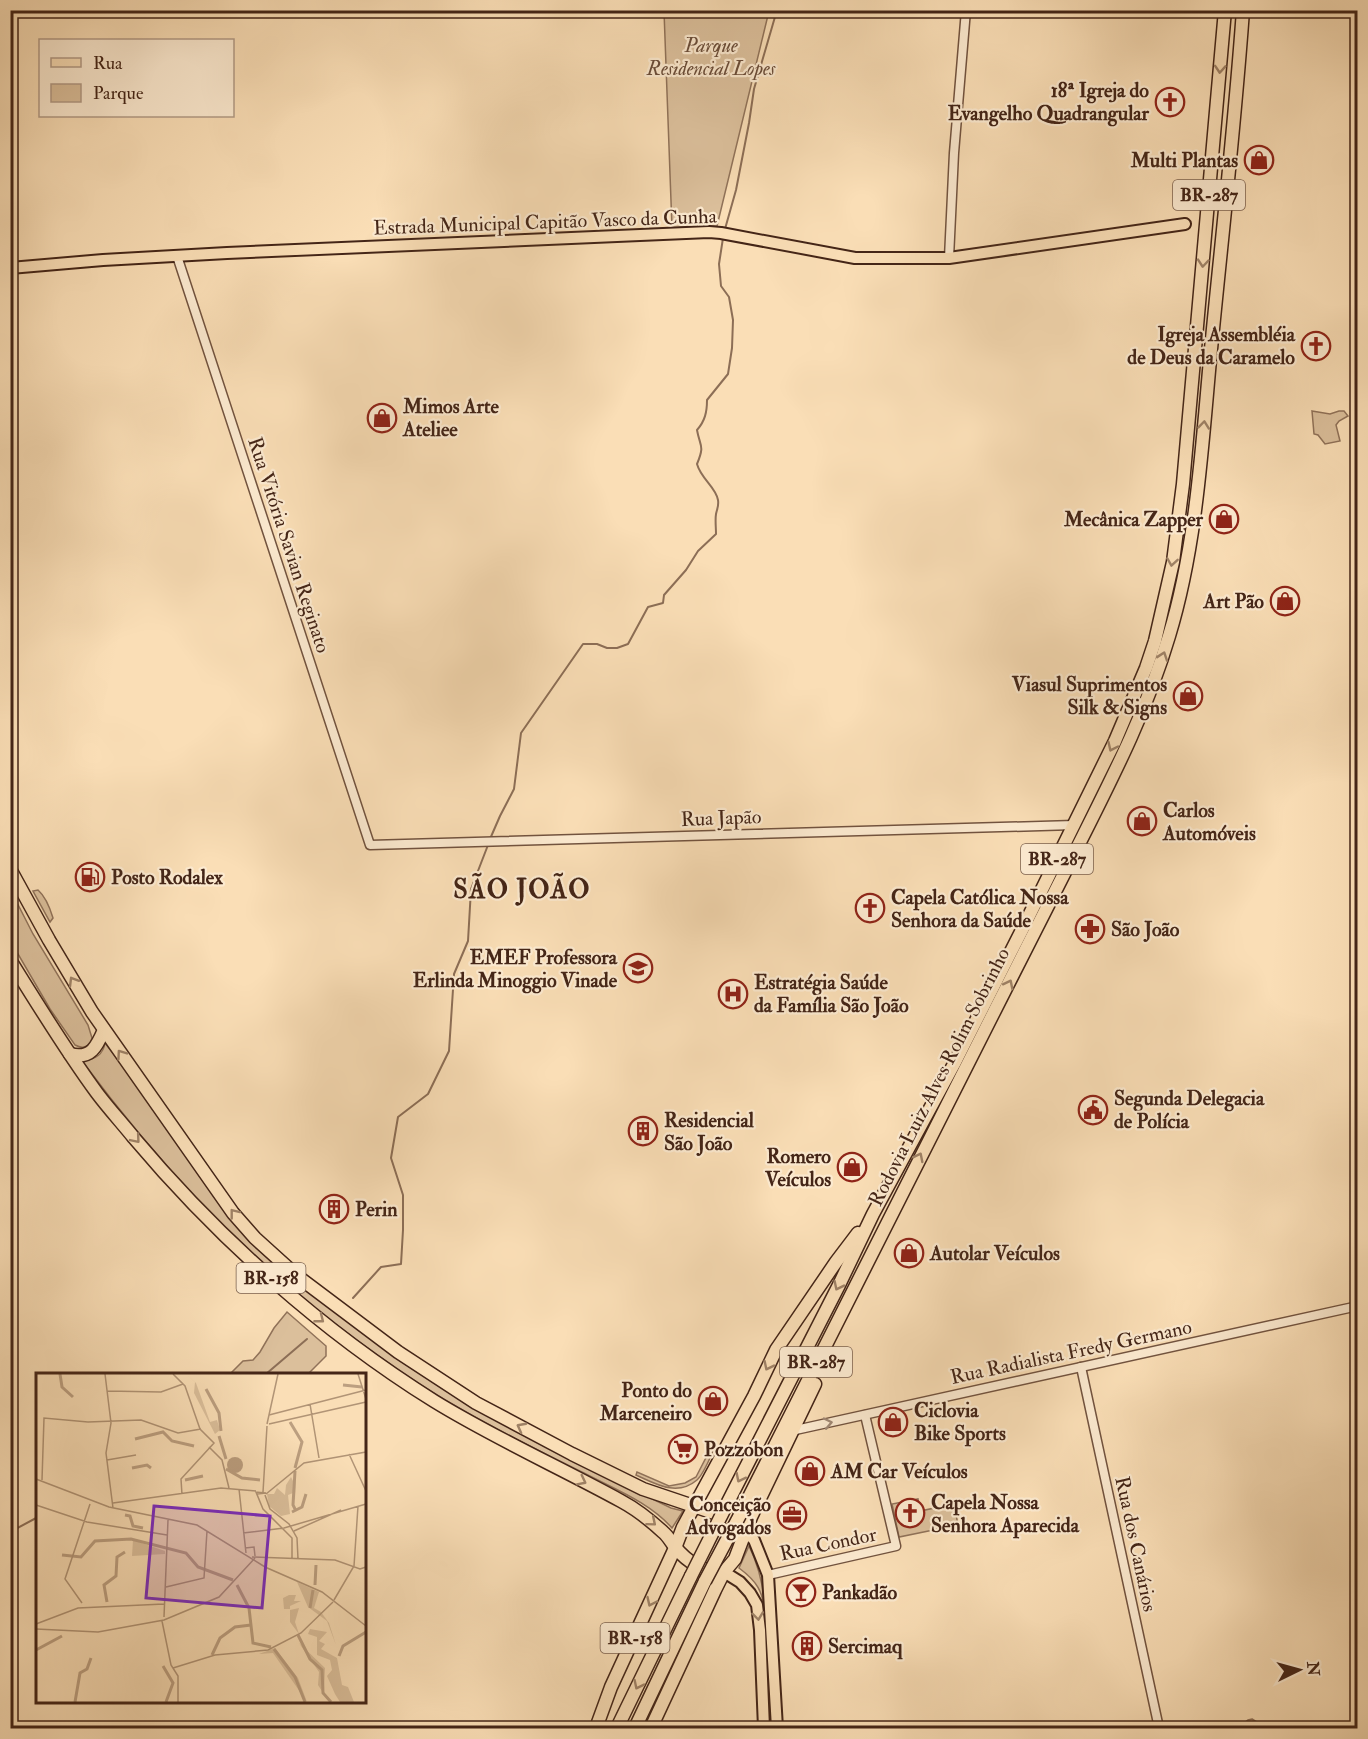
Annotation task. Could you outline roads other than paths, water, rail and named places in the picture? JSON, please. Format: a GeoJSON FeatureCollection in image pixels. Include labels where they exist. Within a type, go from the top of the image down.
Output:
{"type":"FeatureCollection","features":[{"type":"Feature","properties":{"kind":"highway","name":"Rodovia Luiz Alves Rolim Sobrinho"},"geometry":{"type":"LineString","coordinates":[[617,1728],[873,1214],[954,1064],[1074,825],[1115,741],[1146,668],[1155,641],[1173,562],[1186,449],[1225,10]]}},
{"type":"Feature","properties":{"kind":"highway","name":"Rodovia Luiz Alves Rolim Sobrinho"},"geometry":{"type":"LineString","coordinates":[[634,1728],[705,1581],[1116,769],[1142,711],[1168,640],[1185,565],[1198,483],[1243,10]]}},
{"type":"Feature","properties":{"kind":"highway","name":"BR-158"},"geometry":{"type":"LineString","coordinates":[[10,869],[66,971],[104,1030],[233,1213],[255,1238],[297,1276],[398,1352],[476,1403],[643,1489],[729,1518],[742,1526],[746,1532],[735,1559],[724,1572],[651,1728]]}},
{"type":"Feature","properties":{"kind":"highway","name":"BR-158"},"geometry":{"type":"LineString","coordinates":[[10,960],[98,1094],[193,1204],[256,1264],[317,1317],[372,1359],[434,1401],[525,1452],[622,1502],[645,1516],[666,1534],[675,1548],[611,1688],[596,1728]]}},
{"type":"Feature","properties":{"kind":"highway"},"geometry":{"type":"LineString","coordinates":[[70,1054],[78,1056],[94,1050],[104,1030]]}},
{"type":"Feature","properties":{"kind":"highway","name":"BR-287"},"geometry":{"type":"LineString","coordinates":[[746,1532],[791,1431],[879,1250],[890,1224],[892,1210]]}},
{"type":"Feature","properties":{"kind":"highway","name":"BR-287"},"geometry":{"type":"LineString","coordinates":[[675,1548],[683,1527],[754,1396],[776,1350],[836,1262],[873,1214]]}},
{"type":"Feature","properties":{"kind":"highway"},"geometry":{"type":"LineString","coordinates":[[675,1548],[699,1567],[713,1573],[724,1572]]}},
{"type":"Feature","properties":{"kind":"main road","name":"Estrada Municipal Capitão Vasco da Cunha"},"geometry":{"type":"LineString","coordinates":[[10,268],[177,256],[709,232],[855,258],[949,258],[1185,224]]}},
{"type":"Feature","properties":{"kind":"main road"},"geometry":{"type":"LineString","coordinates":[[746,1532],[754,1540],[768,1575],[777,1728]]}},
{"type":"Feature","properties":{"kind":"main road"},"geometry":{"type":"LineString","coordinates":[[724,1572],[740,1582],[757,1605],[764,1728]]}},
{"type":"Feature","properties":{"kind":"street"},"geometry":{"type":"LineString","coordinates":[[949,258],[954,153],[966,10]]}},
{"type":"Feature","properties":{"kind":"street","name":"Rua Vitória Savian Reginato"},"geometry":{"type":"LineString","coordinates":[[177,256],[370,845]]}},
{"type":"Feature","properties":{"kind":"street","name":"Rua Japão"},"geometry":{"type":"LineString","coordinates":[[370,845],[1074,825]]}},
{"type":"Feature","properties":{"kind":"street","name":"Rua Radialista Fredy Germano"},"geometry":{"type":"LineString","coordinates":[[791,1431],[1358,1306]]}},
{"type":"Feature","properties":{"kind":"street","name":"Rua dos Canários"},"geometry":{"type":"LineString","coordinates":[[1081,1367],[1160,1728]]}},
{"type":"Feature","properties":{"kind":"street","name":"Rua Condor"},"geometry":{"type":"LineString","coordinates":[[768,1575],[896,1546],[866,1414]]}},
{"type":"Feature","properties":{"kind":"waterway"},"geometry":{"type":"LineString","coordinates":[[725,229],[736,190],[754,89],[777,10]]}},
{"type":"Feature","properties":{"kind":"waterway"},"geometry":{"type":"LineString","coordinates":[[490,839],[514,789],[521,733],[583,644],[597,644],[607,648],[617,648],[628,644],[648,607],[663,603],[664,595],[686,570],[698,551],[716,534],[718,500],[697,464],[701,449],[697,430],[705,416],[707,400],[728,374],[732,348],[733,320],[729,297],[721,286],[719,264],[723,238]]}},
{"type":"Feature","properties":{"kind":"waterway"},"geometry":{"type":"LineString","coordinates":[[353,1298],[381,1267],[401,1264],[403,1195],[391,1158],[398,1117],[428,1094],[449,1051],[454,974],[468,941],[471,889],[488,845]]}},
{"type":"Feature","properties":{"kind":"waterway"},"geometry":{"type":"LineString","coordinates":[[267,1373],[307,1339]]}},
{"type":"Feature","properties":{"kind":"waterway"},"geometry":{"type":"LineString","coordinates":[[10,1532],[36,1518]]}},
{"type":"Feature","properties":{"kind":"place","name":"18ª Igreja do Evangelho Quadrangular"},"geometry":{"type":"Point","coordinates":[1170,102]}},
{"type":"Feature","properties":{"kind":"place","name":"Multi Plantas"},"geometry":{"type":"Point","coordinates":[1259,160]}},
{"type":"Feature","properties":{"kind":"place","name":"Igreja Assembléia de Deus da Caramelo"},"geometry":{"type":"Point","coordinates":[1316,346]}},
{"type":"Feature","properties":{"kind":"place","name":"Mimos Arte Ateliee"},"geometry":{"type":"Point","coordinates":[382,418]}},
{"type":"Feature","properties":{"kind":"place","name":"Mecânica Zapper"},"geometry":{"type":"Point","coordinates":[1224,519]}},
{"type":"Feature","properties":{"kind":"place","name":"Art Pão"},"geometry":{"type":"Point","coordinates":[1285,601]}},
{"type":"Feature","properties":{"kind":"place","name":"Viasul Suprimentos Silk & Signs"},"geometry":{"type":"Point","coordinates":[1188,696]}},
{"type":"Feature","properties":{"kind":"place","name":"Carlos Automóveis"},"geometry":{"type":"Point","coordinates":[1142,821]}},
{"type":"Feature","properties":{"kind":"place","name":"Posto Rodalex"},"geometry":{"type":"Point","coordinates":[90,877]}},
{"type":"Feature","properties":{"kind":"place","name":"Capela Católica Nossa Senhora da Saúde"},"geometry":{"type":"Point","coordinates":[870,908]}},
{"type":"Feature","properties":{"kind":"place","name":"São João"},"geometry":{"type":"Point","coordinates":[1090,929]}},
{"type":"Feature","properties":{"kind":"place","name":"EMEF Professora Erlinda Minoggio Vinade"},"geometry":{"type":"Point","coordinates":[638,968]}},
{"type":"Feature","properties":{"kind":"place","name":"Estratégia Saúde da Família São João"},"geometry":{"type":"Point","coordinates":[733,994]}},
{"type":"Feature","properties":{"kind":"place","name":"Segunda Delegacia de Polícia"},"geometry":{"type":"Point","coordinates":[1093,1110]}},
{"type":"Feature","properties":{"kind":"place","name":"Residencial São João"},"geometry":{"type":"Point","coordinates":[643,1131]}},
{"type":"Feature","properties":{"kind":"place","name":"Romero Veículos"},"geometry":{"type":"Point","coordinates":[852,1167]}},
{"type":"Feature","properties":{"kind":"place","name":"Perin"},"geometry":{"type":"Point","coordinates":[334,1209]}},
{"type":"Feature","properties":{"kind":"place","name":"Autolar Veículos"},"geometry":{"type":"Point","coordinates":[909,1253]}},
{"type":"Feature","properties":{"kind":"place","name":"Ponto do Marceneiro"},"geometry":{"type":"Point","coordinates":[713,1401]}},
{"type":"Feature","properties":{"kind":"place","name":"Ciclovia Bike Sports"},"geometry":{"type":"Point","coordinates":[893,1422]}},
{"type":"Feature","properties":{"kind":"place","name":"Pozzobon"},"geometry":{"type":"Point","coordinates":[683,1449]}},
{"type":"Feature","properties":{"kind":"place","name":"AM Car Veículos"},"geometry":{"type":"Point","coordinates":[810,1471]}},
{"type":"Feature","properties":{"kind":"place","name":"Capela Nossa Senhora Aparecida"},"geometry":{"type":"Point","coordinates":[910,1513]}},
{"type":"Feature","properties":{"kind":"place","name":"Conceição Advogados"},"geometry":{"type":"Point","coordinates":[792,1515]}},
{"type":"Feature","properties":{"kind":"place","name":"Pankadão"},"geometry":{"type":"Point","coordinates":[801,1592]}},
{"type":"Feature","properties":{"kind":"place","name":"Sercimaq"},"geometry":{"type":"Point","coordinates":[807,1646]}},
{"type":"Feature","properties":{"kind":"district","name":"SÃO JOÃO"},"geometry":{"type":"Point","coordinates":[522,890]}},
{"type":"Feature","properties":{"kind":"park label","name":"Parque Residencial Lopes"},"geometry":{"type":"Point","coordinates":[711,56]}}]}
